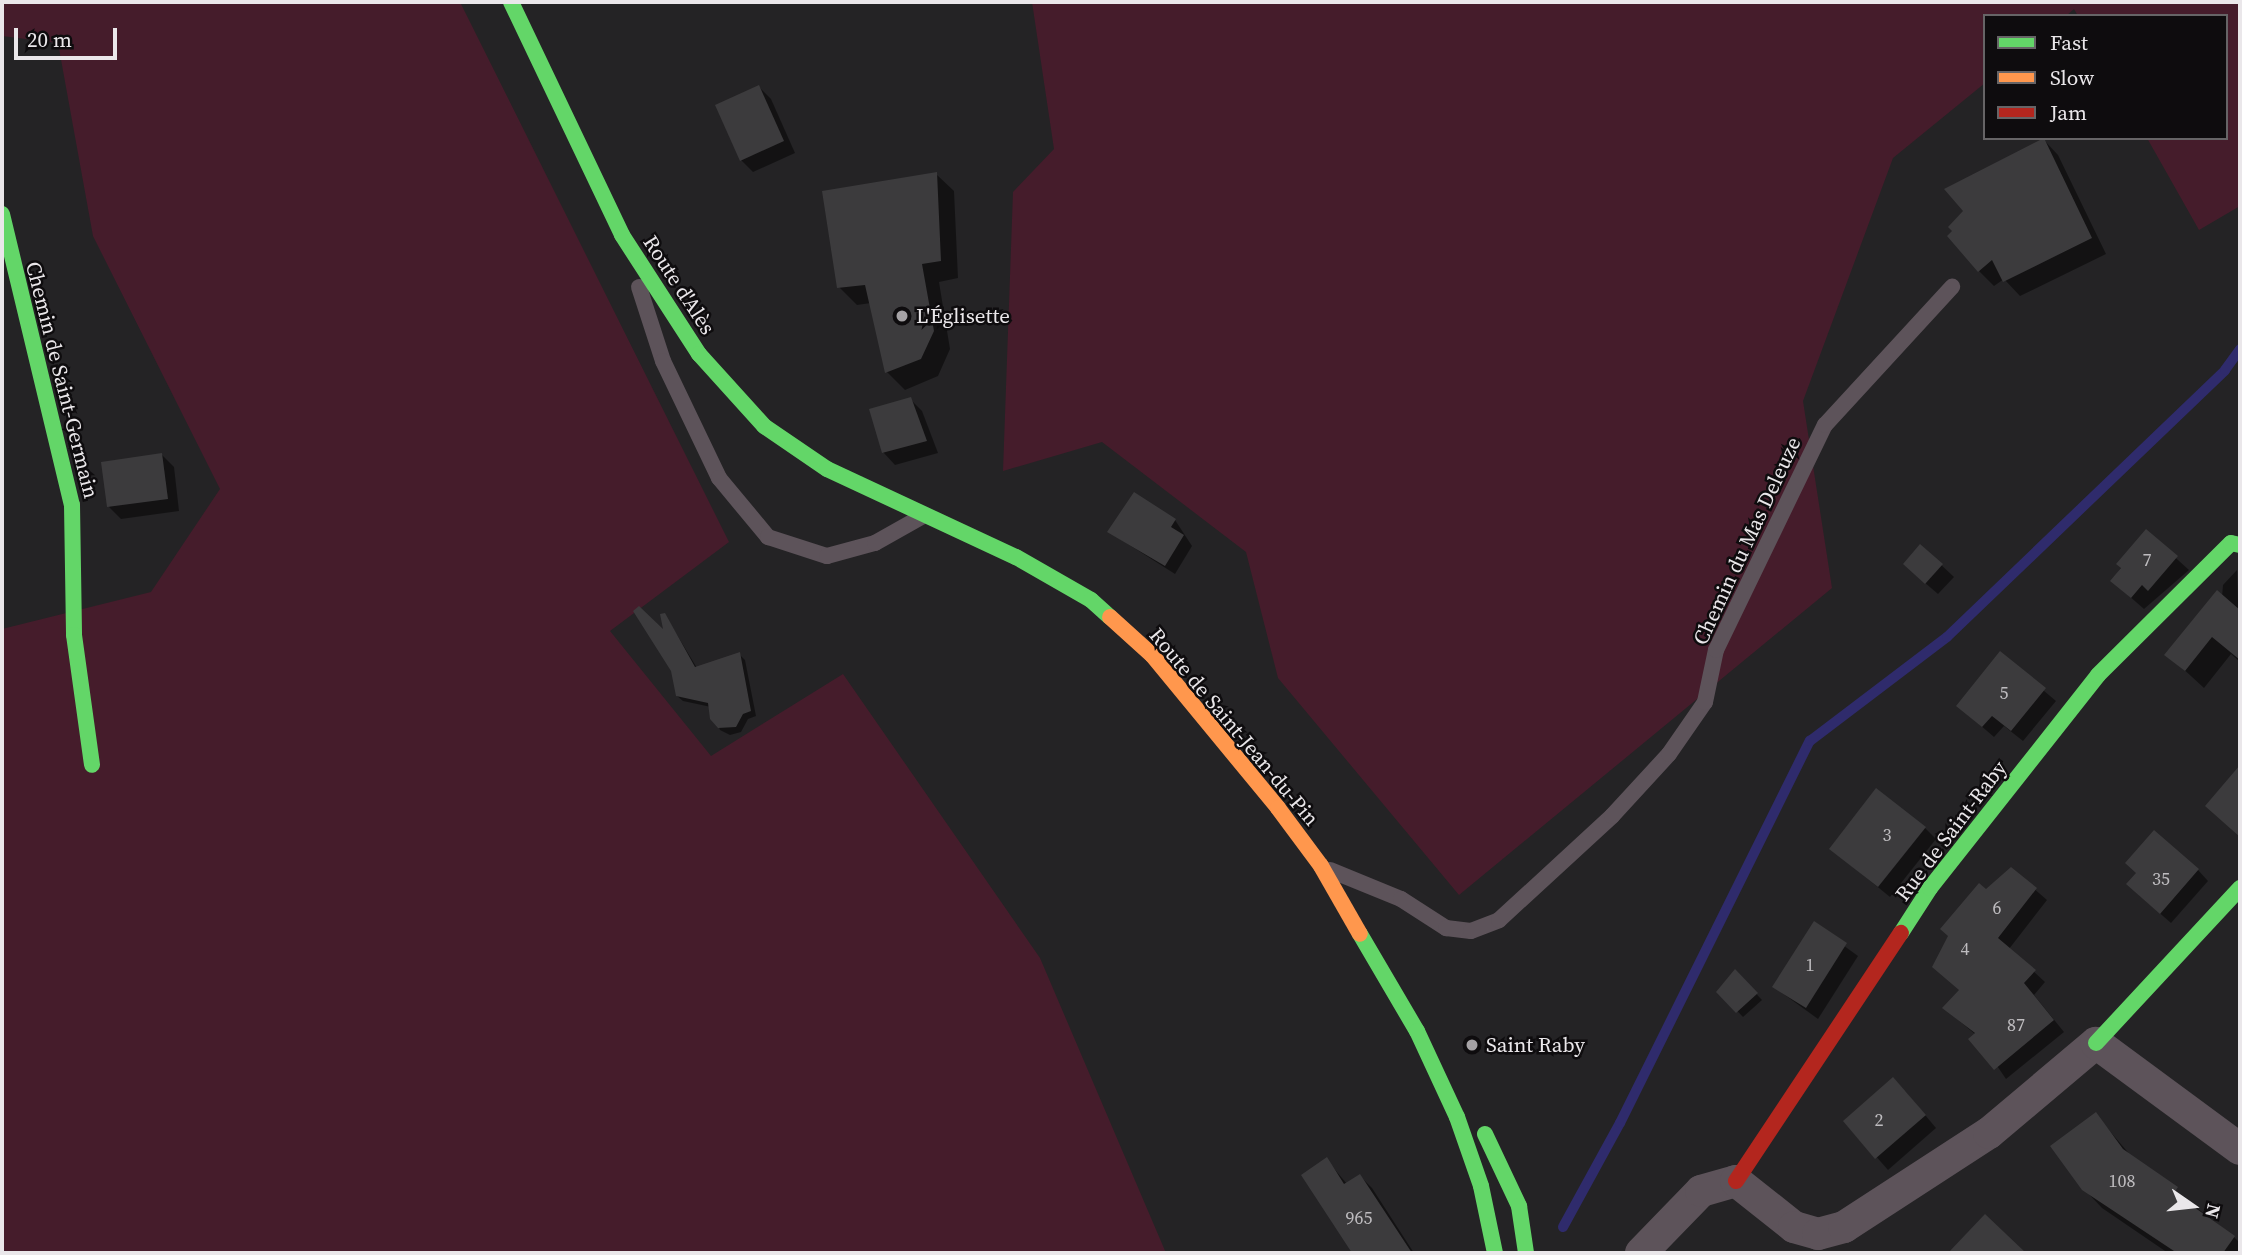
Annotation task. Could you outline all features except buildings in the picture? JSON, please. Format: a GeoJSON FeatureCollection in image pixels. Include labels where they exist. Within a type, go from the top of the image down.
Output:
{"type":"FeatureCollection","features":[{"type":"Feature","properties":{"kind":"main road","name":"Route d'Alès"},"geometry":{"type":"LineString","coordinates":[[511,2],[622,235],[698,354],[764,426],[827,469],[908,508]]}},
{"type":"Feature","properties":{"kind":"main road","name":"Chemin de Saint-Germain"},"geometry":{"type":"LineString","coordinates":[[2,214],[72,505],[74,635],[92,765]]}},
{"type":"Feature","properties":{"kind":"main road","name":"Route de Saint-Jean-du-Pin"},"geometry":{"type":"LineString","coordinates":[[908,508],[1016,557],[1091,600],[1152,655],[1321,866],[1417,1031],[1457,1117],[1480,1186],[1495,1253]]}},
{"type":"Feature","properties":{"kind":"main road","name":"Rue de Saint-Raby"},"geometry":{"type":"LineString","coordinates":[[1736,1181],[1930,888],[2081,696],[2231,543],[2240,545]]}},
{"type":"Feature","properties":{"kind":"main road"},"geometry":{"type":"LineString","coordinates":[[2096,1043],[2240,888]]}},
{"type":"Feature","properties":{"kind":"main road","name":"Route de Saint-Jean-du-Pin"},"geometry":{"type":"LineString","coordinates":[[1417,1031],[1449,1065],[1467,1097]]}},
{"type":"Feature","properties":{"kind":"main road"},"geometry":{"type":"LineString","coordinates":[[1479,1120],[1518,1206],[1526,1253]]}},
{"type":"Feature","properties":{"kind":"street"},"geometry":{"type":"LineString","coordinates":[[1641,1253],[1702,1191],[1736,1181],[1794,1227],[1824,1243],[1844,1227],[1989,1133],[2096,1043],[2240,1149]]}},
{"type":"Feature","properties":{"kind":"lane"},"geometry":{"type":"LineString","coordinates":[[622,235],[663,361],[719,478],[768,537],[827,556],[875,543],[925,515]]}},
{"type":"Feature","properties":{"kind":"lane","name":"Chemin du Mas Deleuze"},"geometry":{"type":"LineString","coordinates":[[1321,866],[1401,899],[1446,928],[1471,931],[1499,920],[1520,901],[1612,816],[1669,754],[1705,702],[1717,650],[1825,425],[1952,287]]}},
{"type":"Feature","properties":{"kind":"shaded area"},"geometry":{"type":"Polygon","coordinates":[[[2,2],[460,2],[729,542],[610,631],[711,756],[843,674],[1040,958],[1166,1253],[2,1253],[2,629],[151,592],[220,489],[93,236],[58,43],[2,36],[2,2]]]}},
{"type":"Feature","properties":{"kind":"shaded area"},"geometry":{"type":"Polygon","coordinates":[[[1032,2],[2240,2],[2240,206],[2199,230],[2148,140],[2228,140],[2228,14],[2077,14],[2074,9],[2068,14],[1983,14],[1983,85],[1893,158],[1803,401],[1832,588],[1459,895],[1278,678],[1246,552],[1102,442],[1003,471],[1013,192],[1054,149],[1032,2]]]}},
{"type":"Feature","properties":{"kind":"waterway"},"geometry":{"type":"LineString","coordinates":[[1563,1227],[1620,1123],[1810,741],[1947,637],[2225,370],[2240,349]]}},
{"type":"Feature","properties":{"kind":"traffic: fast"},"geometry":{"type":"LineString","coordinates":[[511,2],[622,235],[699,354],[764,426],[827,469],[1016,557],[1091,600],[1110,617]]}},
{"type":"Feature","properties":{"kind":"traffic: fast"},"geometry":{"type":"LineString","coordinates":[[2,214],[72,505],[74,635],[92,765]]}},
{"type":"Feature","properties":{"kind":"traffic: fast"},"geometry":{"type":"LineString","coordinates":[[1901,933],[1930,888],[2098,675],[2231,543],[2240,545]]}},
{"type":"Feature","properties":{"kind":"traffic: fast"},"geometry":{"type":"LineString","coordinates":[[2096,1043],[2240,888]]}},
{"type":"Feature","properties":{"kind":"traffic: fast"},"geometry":{"type":"LineString","coordinates":[[1360,934],[1417,1031],[1457,1117],[1481,1186],[1495,1253]]}},
{"type":"Feature","properties":{"kind":"traffic: fast"},"geometry":{"type":"LineString","coordinates":[[1485,1134],[1519,1206],[1526,1253]]}},
{"type":"Feature","properties":{"kind":"traffic: slow"},"geometry":{"type":"LineString","coordinates":[[1110,617],[1152,655],[1278,808],[1321,866],[1360,934]]}},
{"type":"Feature","properties":{"kind":"traffic: jam"},"geometry":{"type":"LineString","coordinates":[[1736,1181],[1901,933]]}},
{"type":"Feature","properties":{"kind":"place","name":"L'Églisette"},"geometry":{"type":"Point","coordinates":[902,316]}},
{"type":"Feature","properties":{"kind":"place","name":"Saint Raby"},"geometry":{"type":"Point","coordinates":[1472,1045]}}]}
